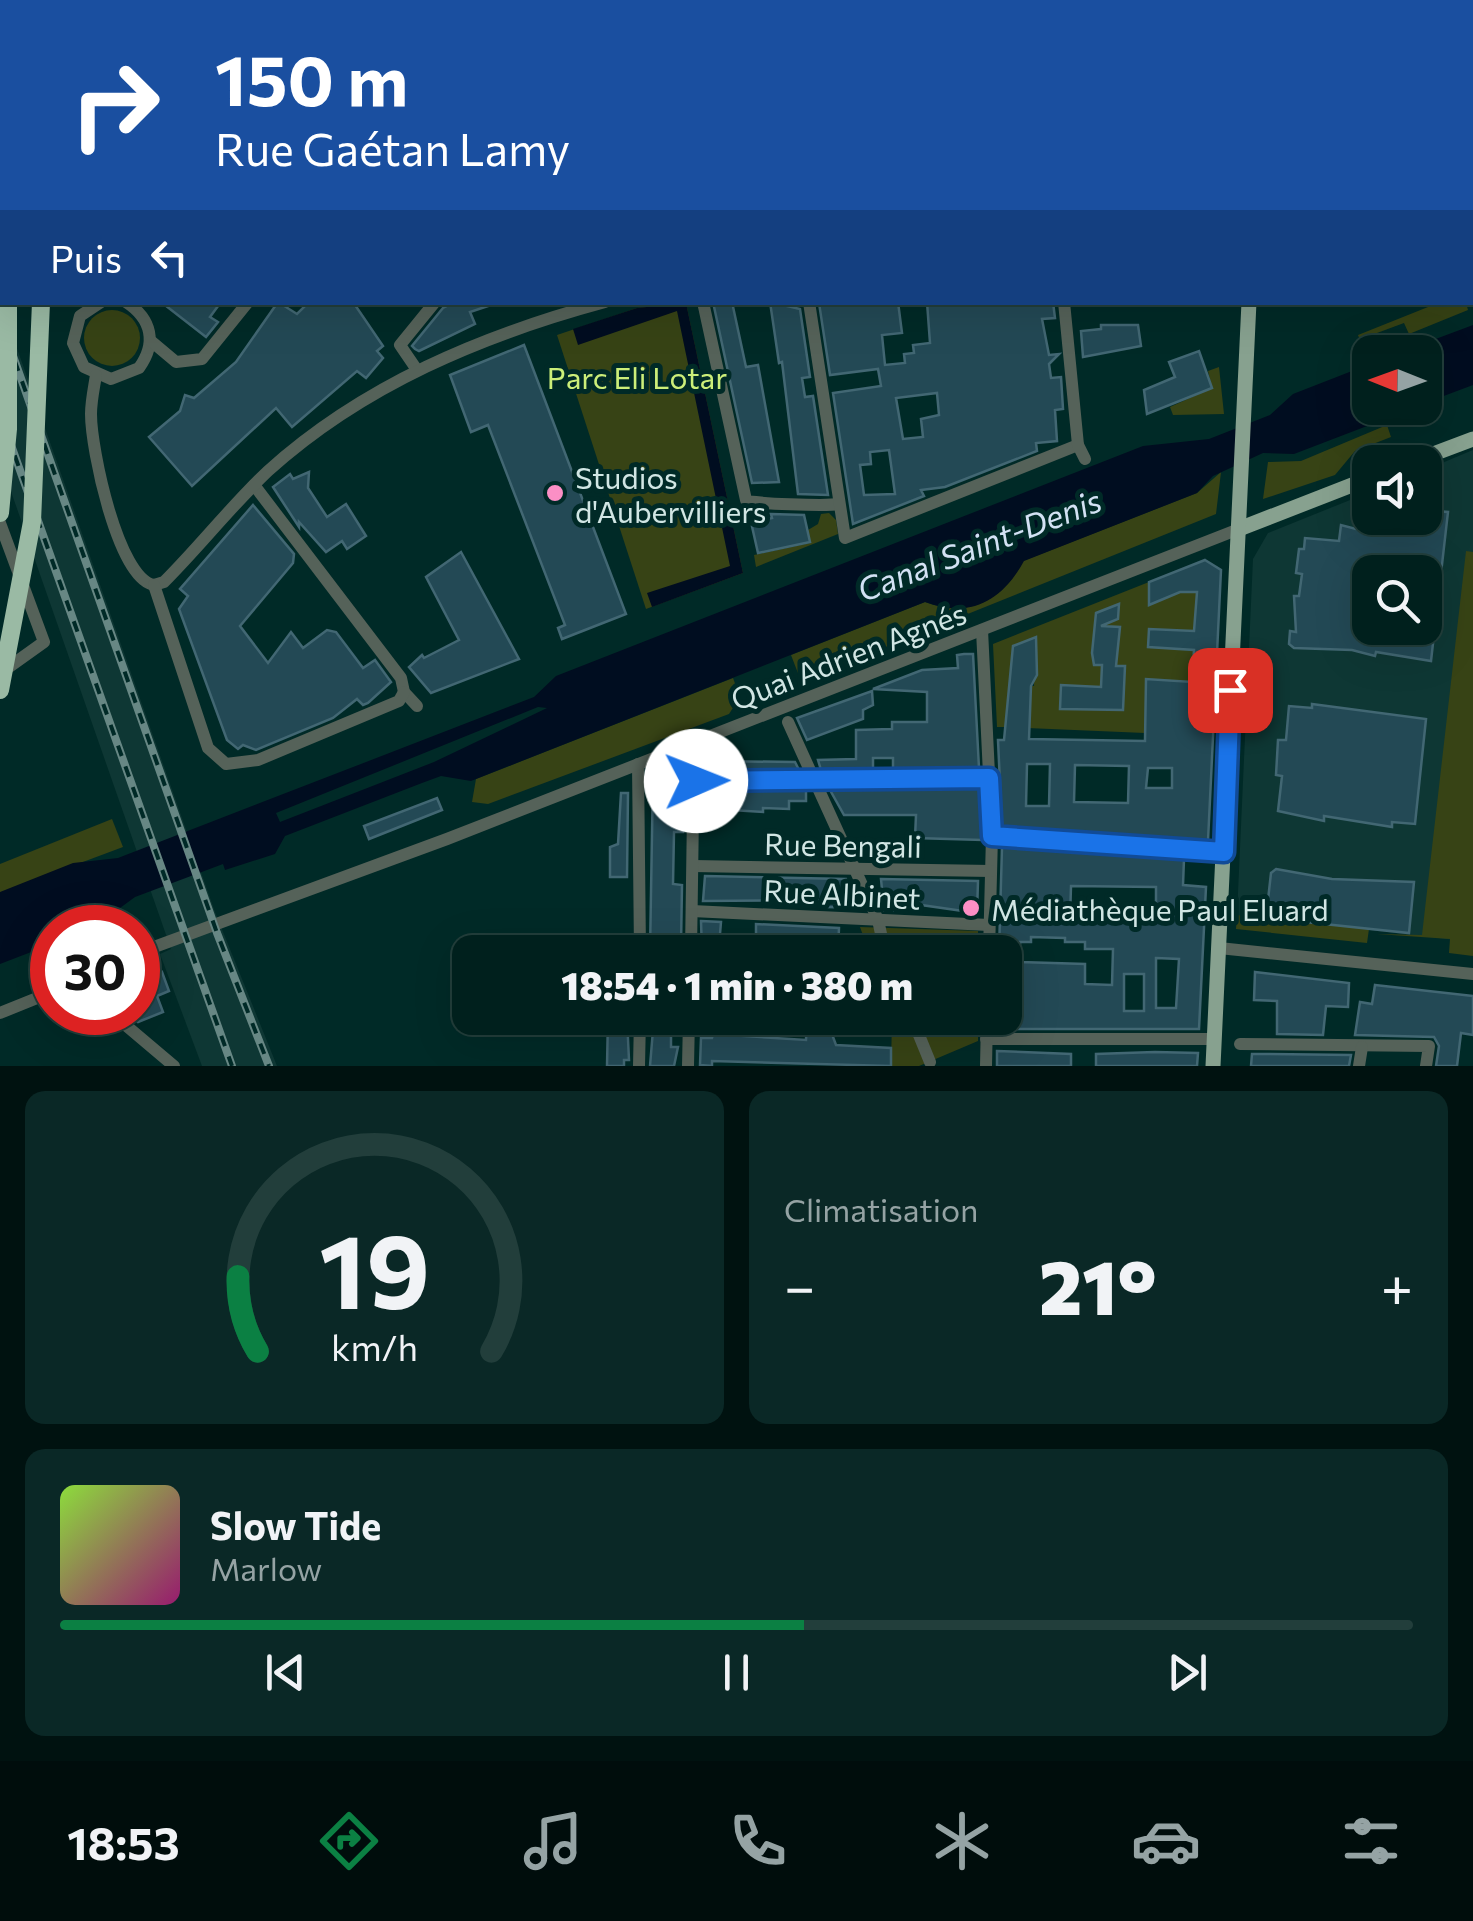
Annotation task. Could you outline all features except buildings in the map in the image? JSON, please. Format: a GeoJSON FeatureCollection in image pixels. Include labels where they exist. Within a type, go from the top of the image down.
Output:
{"type":"FeatureCollection","features":[{"type":"Feature","properties":{"kind":"highway"},"geometry":{"type":"LineString","coordinates":[[0,513],[8,429],[8,305]]}},
{"type":"Feature","properties":{"kind":"highway"},"geometry":{"type":"LineString","coordinates":[[0,690],[32,522],[41,305]]}},
{"type":"Feature","properties":{"kind":"main road"},"geometry":{"type":"LineString","coordinates":[[1213,1066],[1248,305]]}},
{"type":"Feature","properties":{"kind":"main road"},"geometry":{"type":"LineString","coordinates":[[1442,451],[1473,439]]}},
{"type":"Feature","properties":{"kind":"main road"},"geometry":{"type":"LineString","coordinates":[[1239,529],[1352,485]]}},
{"type":"Feature","properties":{"kind":"street"},"geometry":{"type":"LineString","coordinates":[[81,310],[73,343],[76,356],[96,375],[126,376],[148,356],[151,341],[149,324],[129,305]]}},
{"type":"Feature","properties":{"kind":"street"},"geometry":{"type":"LineString","coordinates":[[151,341],[176,362],[202,359],[246,305]]}},
{"type":"Feature","properties":{"kind":"street"},"geometry":{"type":"LineString","coordinates":[[417,370],[400,345],[433,305]]}},
{"type":"Feature","properties":{"kind":"street"},"geometry":{"type":"LineString","coordinates":[[96,375],[91,413],[98,469],[132,569],[137,578],[154,585],[164,582],[254,484],[318,431],[417,370],[487,339],[594,305]]}},
{"type":"Feature","properties":{"kind":"street"},"geometry":{"type":"LineString","coordinates":[[705,305],[746,500],[758,506],[792,501],[814,506],[840,504]]}},
{"type":"Feature","properties":{"kind":"street"},"geometry":{"type":"LineString","coordinates":[[808,305],[845,538],[1078,445]]}},
{"type":"Feature","properties":{"kind":"street"},"geometry":{"type":"LineString","coordinates":[[1064,305],[1078,445],[1085,459]]}},
{"type":"Feature","properties":{"kind":"street"},"geometry":{"type":"LineString","coordinates":[[254,484],[401,678],[404,692],[417,706]]}},
{"type":"Feature","properties":{"kind":"street"},"geometry":{"type":"LineString","coordinates":[[0,522],[44,642],[0,673]]}},
{"type":"Feature","properties":{"kind":"street","name":"Quai Adrien Agnés"},"geometry":{"type":"LineString","coordinates":[[160,945],[638,764],[1239,529]]}},
{"type":"Feature","properties":{"kind":"street"},"geometry":{"type":"LineString","coordinates":[[154,585],[209,750],[226,764],[258,760],[399,700],[404,692]]}},
{"type":"Feature","properties":{"kind":"street"},"geometry":{"type":"LineString","coordinates":[[982,630],[992,836],[990,935]]}},
{"type":"Feature","properties":{"kind":"street"},"geometry":{"type":"LineString","coordinates":[[788,722],[882,935]]}},
{"type":"Feature","properties":{"kind":"street"},"geometry":{"type":"LineString","coordinates":[[691,935],[694,742]]}},
{"type":"Feature","properties":{"kind":"street"},"geometry":{"type":"LineString","coordinates":[[638,764],[640,935]]}},
{"type":"Feature","properties":{"kind":"street"},"geometry":{"type":"LineString","coordinates":[[696,781],[989,778]]}},
{"type":"Feature","properties":{"kind":"street"},"geometry":{"type":"LineString","coordinates":[[992,836],[1224,852]]}},
{"type":"Feature","properties":{"kind":"street","name":"Rue Bengali"},"geometry":{"type":"LineString","coordinates":[[694,866],[991,871]]}},
{"type":"Feature","properties":{"kind":"street","name":"Rue Albinet"},"geometry":{"type":"LineString","coordinates":[[692,911],[990,925]]}},
{"type":"Feature","properties":{"kind":"street"},"geometry":{"type":"LineString","coordinates":[[1219,948],[1473,974]]}},
{"type":"Feature","properties":{"kind":"street"},"geometry":{"type":"LineString","coordinates":[[0,1013],[30,1001]]}},
{"type":"Feature","properties":{"kind":"street"},"geometry":{"type":"LineString","coordinates":[[137,1035],[174,1066]]}},
{"type":"Feature","properties":{"kind":"street"},"geometry":{"type":"LineString","coordinates":[[640,1035],[640,1066]]}},
{"type":"Feature","properties":{"kind":"street"},"geometry":{"type":"LineString","coordinates":[[688,1066],[689,1035]]}},
{"type":"Feature","properties":{"kind":"street"},"geometry":{"type":"LineString","coordinates":[[919,1035],[930,1062]]}},
{"type":"Feature","properties":{"kind":"street"},"geometry":{"type":"LineString","coordinates":[[986,1035],[986,1066]]}},
{"type":"Feature","properties":{"kind":"street"},"geometry":{"type":"LineString","coordinates":[[986,1039],[1214,1039]]}},
{"type":"Feature","properties":{"kind":"street"},"geometry":{"type":"LineString","coordinates":[[1240,1044],[1429,1046],[1426,1066]]}},
{"type":"Feature","properties":{"kind":"street"},"geometry":{"type":"LineString","coordinates":[[1359,1066],[1362,1047]]}},
{"type":"Feature","properties":{"kind":"shaded area"},"geometry":{"type":"Polygon","coordinates":[[[0,305],[215,912],[277,1066],[202,1066],[160,954],[171,949],[160,918],[160,905],[156,905],[0,460],[0,305]]]}},
{"type":"Feature","properties":{"kind":"shaded area"},"geometry":{"type":"Polygon","coordinates":[[[1473,450],[1473,942],[1237,915],[1253,559],[1268,533],[1352,499],[1352,535],[1442,535],[1442,463],[1473,450]]]}},
{"type":"Feature","properties":{"kind":"green space","name":"Parc Eli Lotar"},"geometry":{"type":"Polygon","coordinates":[[[686,305],[743,573],[646,609],[557,335],[637,308],[686,305]]]}},
{"type":"Feature","properties":{"kind":"green space"},"geometry":{"type":"Polygon","coordinates":[[[1433,305],[1467,305],[1468,310],[1409,334],[1404,323],[1358,335],[1433,305]]]}},
{"type":"Feature","properties":{"kind":"green space"},"geometry":{"type":"Polygon","coordinates":[[[112,310],[132,318],[140,338],[132,358],[112,366],[92,358],[84,338],[92,318],[112,310]]]}},
{"type":"Feature","properties":{"kind":"green space"},"geometry":{"type":"Polygon","coordinates":[[[1219,367],[1224,414],[1173,415],[1170,407],[1212,388],[1208,371],[1219,367]]]}},
{"type":"Feature","properties":{"kind":"green space"},"geometry":{"type":"Polygon","coordinates":[[[1387,425],[1391,437],[1370,445],[1352,445],[1352,455],[1335,475],[1263,499],[1268,462],[1301,461],[1387,425]]]}},
{"type":"Feature","properties":{"kind":"green space"},"geometry":{"type":"Polygon","coordinates":[[[1221,472],[1216,514],[801,681],[791,655],[925,602],[956,608],[983,602],[1005,586],[1023,561],[1197,493],[1221,472]]]}},
{"type":"Feature","properties":{"kind":"green space"},"geometry":{"type":"Polygon","coordinates":[[[829,513],[836,520],[838,534],[756,567],[754,555],[810,543],[808,530],[818,524],[821,514],[829,513]]]}},
{"type":"Feature","properties":{"kind":"green space"},"geometry":{"type":"Polygon","coordinates":[[[1466,551],[1473,552],[1473,956],[1449,953],[1450,939],[1377,934],[1422,935],[1466,551]]]}},
{"type":"Feature","properties":{"kind":"green space"},"geometry":{"type":"Polygon","coordinates":[[[1149,582],[1149,605],[1180,592],[1197,592],[1194,631],[1148,629],[1148,647],[1194,649],[1192,682],[1146,680],[1145,699],[1191,701],[1145,733],[1027,728],[1029,686],[1034,686],[1035,637],[1013,646],[1005,727],[997,727],[993,644],[1149,582]]]}},
{"type":"Feature","properties":{"kind":"green space"},"geometry":{"type":"Polygon","coordinates":[[[733,678],[740,697],[729,714],[488,804],[472,802],[476,779],[733,678]]]}},
{"type":"Feature","properties":{"kind":"green space"},"geometry":{"type":"Polygon","coordinates":[[[112,819],[123,847],[0,893],[0,864],[112,819]]]}},
{"type":"Feature","properties":{"kind":"green space"},"geometry":{"type":"Polygon","coordinates":[[[1237,915],[1369,929],[1367,943],[1236,929],[1237,915]]]}},
{"type":"Feature","properties":{"kind":"green space"},"geometry":{"type":"Polygon","coordinates":[[[860,927],[978,931],[978,935],[863,935],[860,927]]]}},
{"type":"Feature","properties":{"kind":"green space"},"geometry":{"type":"Polygon","coordinates":[[[892,1035],[978,1035],[978,1041],[919,1066],[891,1066],[892,1035]]]}},
{"type":"Feature","properties":{"kind":"water"},"geometry":{"type":"Polygon","coordinates":[[[686,305],[743,573],[652,607],[647,593],[730,566],[677,311],[578,345],[573,329],[637,308],[686,305]]]}},
{"type":"Feature","properties":{"kind":"water"},"geometry":{"type":"Polygon","coordinates":[[[1473,325],[1473,385],[1442,397],[1442,337],[1473,325]]]}},
{"type":"Feature","properties":{"kind":"water","name":"Canal Saint-Denis"},"geometry":{"type":"Polygon","coordinates":[[[1352,371],[1352,425],[1370,425],[1294,454],[1263,453],[1213,476],[1197,493],[1024,561],[1006,587],[983,603],[956,608],[925,602],[471,781],[441,776],[285,836],[275,854],[225,870],[223,864],[135,897],[124,905],[30,905],[30,952],[0,964],[0,892],[73,863],[118,858],[534,697],[556,676],[1143,446],[1209,439],[1270,415],[1293,394],[1352,371]],[[538,707],[276,813],[280,822],[434,762],[547,708],[538,707]]]}},
{"type":"Feature","properties":{"kind":"railway"},"geometry":{"type":"LineString","coordinates":[[0,319],[217,933],[269,1066]]}},
{"type":"Feature","properties":{"kind":"railway"},"geometry":{"type":"LineString","coordinates":[[0,414],[232,1066]]}},
{"type":"Feature","properties":{"kind":"place","name":"Studios d'Aubervilliers"},"geometry":{"type":"Point","coordinates":[555,493]}},
{"type":"Feature","properties":{"kind":"place","name":"Médiathèque Paul Eluard"},"geometry":{"type":"Point","coordinates":[971,908]}},
{"type":"Feature","properties":{"kind":"route"},"geometry":{"type":"LineString","coordinates":[[696,781],[989,778],[992,836],[1224,852],[1230,690]]}}]}
